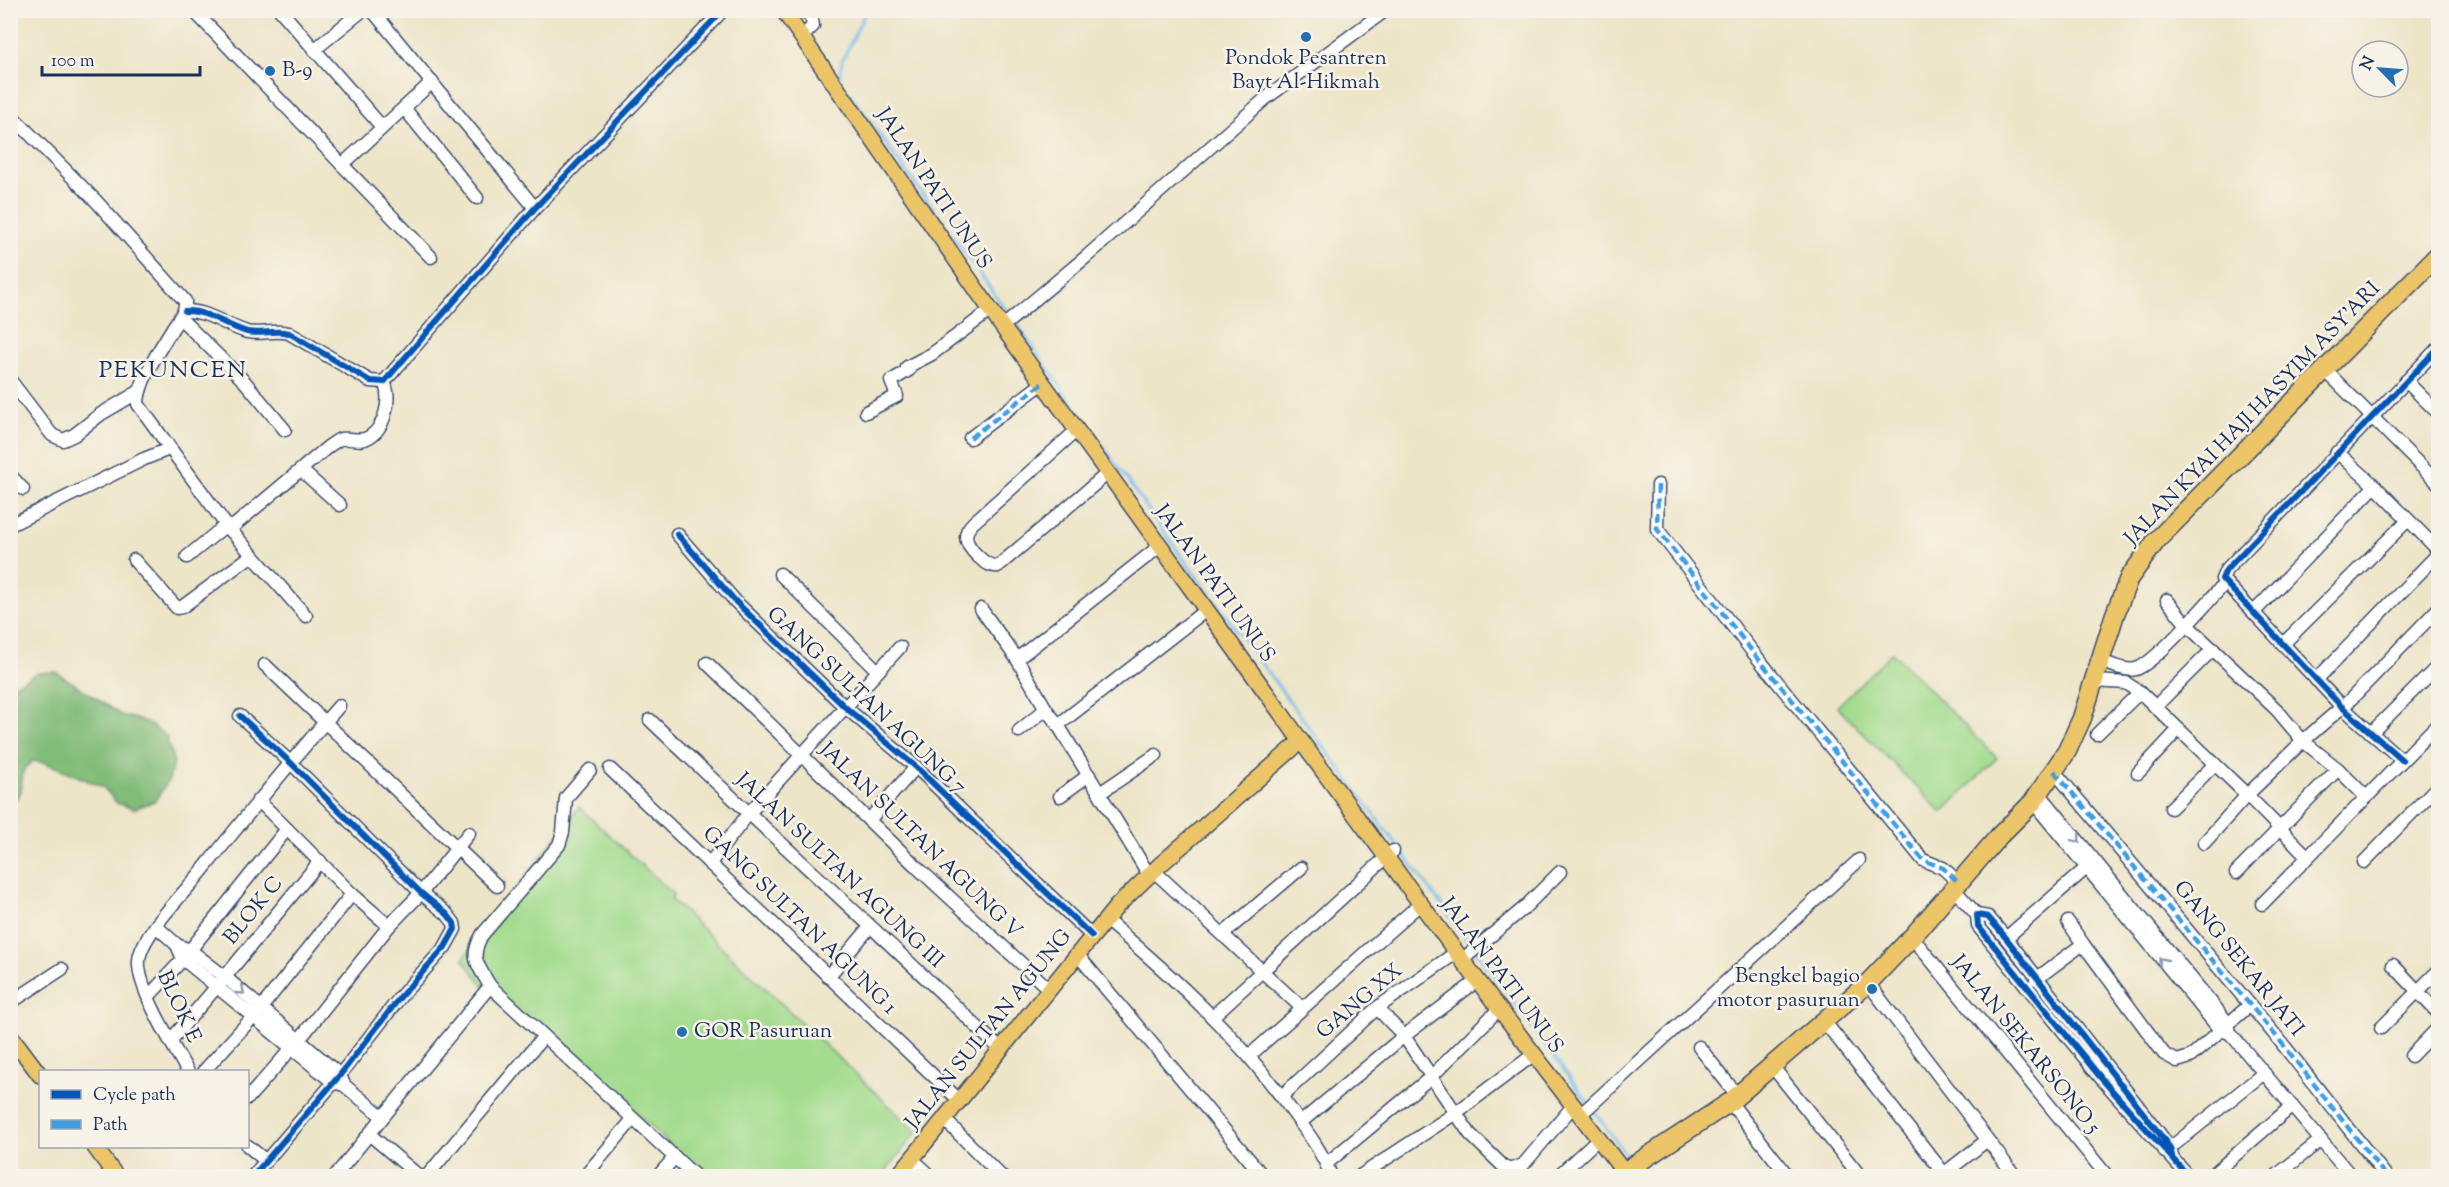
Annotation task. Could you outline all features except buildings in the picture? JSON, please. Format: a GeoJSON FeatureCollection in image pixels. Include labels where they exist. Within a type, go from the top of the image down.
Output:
{"type":"FeatureCollection","features":[{"type":"Feature","properties":{"kind":"highway","name":"JALAN KYAI HAJI HASYIM ASY'ARI"},"geometry":{"type":"LineString","coordinates":[[1628,1171],[1733,1099],[1868,983],[1912,937],[1999,836],[2036,798],[2054,771],[2082,718],[2115,614],[2129,578],[2156,541],[2439,255]]}},
{"type":"Feature","properties":{"kind":"main road","name":"JALAN PATI UNUS"},"geometry":{"type":"LineString","coordinates":[[783,10],[806,33],[991,310],[1008,321],[1043,383],[1301,741],[1389,854],[1421,903],[1467,953],[1478,980],[1533,1054],[1581,1110],[1599,1138],[1628,1171]]}},
{"type":"Feature","properties":{"kind":"main road","name":"JALAN SULTAN AGUNG"},"geometry":{"type":"LineString","coordinates":[[898,1176],[1112,913],[1151,873],[1301,741]]}},
{"type":"Feature","properties":{"kind":"main road"},"geometry":{"type":"LineString","coordinates":[[14,1046],[39,1074]]}},
{"type":"Feature","properties":{"kind":"main road"},"geometry":{"type":"LineString","coordinates":[[95,1148],[116,1176]]}},
{"type":"Feature","properties":{"kind":"street"},"geometry":{"type":"LineString","coordinates":[[193,10],[431,257]]}},
{"type":"Feature","properties":{"kind":"street"},"geometry":{"type":"LineString","coordinates":[[280,10],[382,128]]}},
{"type":"Feature","properties":{"kind":"street"},"geometry":{"type":"LineString","coordinates":[[314,50],[363,10]]}},
{"type":"Feature","properties":{"kind":"street"},"geometry":{"type":"LineString","coordinates":[[372,10],[535,208]]}},
{"type":"Feature","properties":{"kind":"street"},"geometry":{"type":"LineString","coordinates":[[187,557],[341,439],[362,440],[370,437],[382,420],[387,393],[535,208],[723,10]]}},
{"type":"Feature","properties":{"kind":"street"},"geometry":{"type":"LineString","coordinates":[[806,10],[812,20],[806,33]]}},
{"type":"Feature","properties":{"kind":"street"},"geometry":{"type":"LineString","coordinates":[[1008,321],[1086,258],[1265,99],[1386,10]]}},
{"type":"Feature","properties":{"kind":"street"},"geometry":{"type":"LineString","coordinates":[[342,165],[432,82]]}},
{"type":"Feature","properties":{"kind":"street"},"geometry":{"type":"LineString","coordinates":[[404,108],[477,198]]}},
{"type":"Feature","properties":{"kind":"street"},"geometry":{"type":"LineString","coordinates":[[10,114],[97,202],[185,301],[182,315],[140,391],[138,397],[140,408],[227,527],[306,616]]}},
{"type":"Feature","properties":{"kind":"street"},"geometry":{"type":"LineString","coordinates":[[866,412],[897,396],[891,381],[909,370],[907,367],[924,356],[932,354],[991,310]]}},
{"type":"Feature","properties":{"kind":"street"},"geometry":{"type":"LineString","coordinates":[[182,315],[208,315],[249,332],[276,330],[290,333],[387,393]]}},
{"type":"Feature","properties":{"kind":"street"},"geometry":{"type":"LineString","coordinates":[[182,315],[245,382],[285,430]]}},
{"type":"Feature","properties":{"kind":"street"},"geometry":{"type":"LineString","coordinates":[[2402,760],[2342,707],[2254,612],[2224,584],[2222,579],[2226,570],[2337,452],[2437,351]]}},
{"type":"Feature","properties":{"kind":"street"},"geometry":{"type":"LineString","coordinates":[[2325,370],[2439,483]]}},
{"type":"Feature","properties":{"kind":"street"},"geometry":{"type":"LineString","coordinates":[[10,380],[52,435],[63,440],[140,391]]}},
{"type":"Feature","properties":{"kind":"street"},"geometry":{"type":"LineString","coordinates":[[2406,381],[2439,413]]}},
{"type":"Feature","properties":{"kind":"street"},"geometry":{"type":"LineString","coordinates":[[970,438],[1043,383]]}},
{"type":"Feature","properties":{"kind":"street"},"geometry":{"type":"LineString","coordinates":[[1077,430],[973,523],[968,531],[968,542],[985,564],[998,566],[1108,473]]}},
{"type":"Feature","properties":{"kind":"street"},"geometry":{"type":"LineString","coordinates":[[10,525],[169,449]]}},
{"type":"Feature","properties":{"kind":"street"},"geometry":{"type":"LineString","coordinates":[[2316,680],[2439,552],[2375,486],[2337,452]]}},
{"type":"Feature","properties":{"kind":"street"},"geometry":{"type":"LineString","coordinates":[[301,470],[340,505]]}},
{"type":"Feature","properties":{"kind":"street"},"geometry":{"type":"LineString","coordinates":[[10,475],[23,489]]}},
{"type":"Feature","properties":{"kind":"street"},"geometry":{"type":"LineString","coordinates":[[1658,485],[1657,529],[1752,651],[1923,860],[1943,868],[1977,915],[1978,926],[2044,999],[2188,1176]]}},
{"type":"Feature","properties":{"kind":"street"},"geometry":{"type":"LineString","coordinates":[[2254,612],[2375,486]]}},
{"type":"Feature","properties":{"kind":"street"},"geometry":{"type":"LineString","coordinates":[[2283,644],[2408,520]]}},
{"type":"Feature","properties":{"kind":"street","name":"GANG SULTAN AGUNG 7"},"geometry":{"type":"LineString","coordinates":[[677,534],[736,603],[845,708],[916,767],[1092,936]]}},
{"type":"Feature","properties":{"kind":"street"},"geometry":{"type":"LineString","coordinates":[[1017,659],[1160,546]]}},
{"type":"Feature","properties":{"kind":"street"},"geometry":{"type":"LineString","coordinates":[[134,560],[177,608],[182,607],[251,556]]}},
{"type":"Feature","properties":{"kind":"street"},"geometry":{"type":"LineString","coordinates":[[780,574],[879,671]]}},
{"type":"Feature","properties":{"kind":"street"},"geometry":{"type":"LineString","coordinates":[[2100,661],[2129,670],[2142,667],[2187,625],[2224,584]]}},
{"type":"Feature","properties":{"kind":"street"},"geometry":{"type":"LineString","coordinates":[[2167,600],[2187,625],[2277,710],[2303,741],[2338,769],[2366,797]]}},
{"type":"Feature","properties":{"kind":"street"},"geometry":{"type":"LineString","coordinates":[[981,609],[1017,659],[1046,709],[1151,873],[1223,934],[1302,1008]]}},
{"type":"Feature","properties":{"kind":"street"},"geometry":{"type":"LineString","coordinates":[[2204,843],[2247,795],[2342,707],[2439,609]]}},
{"type":"Feature","properties":{"kind":"street"},"geometry":{"type":"LineString","coordinates":[[1058,725],[1206,610]]}},
{"type":"Feature","properties":{"kind":"street"},"geometry":{"type":"LineString","coordinates":[[710,863],[749,813],[900,647]]}},
{"type":"Feature","properties":{"kind":"street"},"geometry":{"type":"LineString","coordinates":[[2155,707],[2213,649]]}},
{"type":"Feature","properties":{"kind":"street","name":"JALAN SULTAN AGUNG V"},"geometry":{"type":"LineString","coordinates":[[707,663],[869,820],[1050,990]]}},
{"type":"Feature","properties":{"kind":"street"},"geometry":{"type":"LineString","coordinates":[[265,665],[497,886]]}},
{"type":"Feature","properties":{"kind":"street"},"geometry":{"type":"LineString","coordinates":[[2371,733],[2439,666]]}},
{"type":"Feature","properties":{"kind":"street"},"geometry":{"type":"LineString","coordinates":[[2126,683],[2129,670]]}},
{"type":"Feature","properties":{"kind":"street"},"geometry":{"type":"LineString","coordinates":[[2095,681],[2126,683],[2140,692],[2308,857]]}},
{"type":"Feature","properties":{"kind":"street"},"geometry":{"type":"LineString","coordinates":[[2097,734],[2140,692]]}},
{"type":"Feature","properties":{"kind":"street","name":"BLOK E"},"geometry":{"type":"LineString","coordinates":[[187,1070],[149,996],[138,962],[140,953],[156,926],[258,800],[339,706]]}},
{"type":"Feature","properties":{"kind":"street"},"geometry":{"type":"LineString","coordinates":[[1019,731],[1046,709]]}},
{"type":"Feature","properties":{"kind":"street"},"geometry":{"type":"LineString","coordinates":[[240,716],[454,923],[452,937],[401,996],[339,1081],[253,1176]]}},
{"type":"Feature","properties":{"kind":"street","name":"JALAN SULTAN AGUNG III"},"geometry":{"type":"LineString","coordinates":[[650,720],[926,977],[1001,1050]]}},
{"type":"Feature","properties":{"kind":"street"},"geometry":{"type":"LineString","coordinates":[[2262,904],[2439,723]]}},
{"type":"Feature","properties":{"kind":"street"},"geometry":{"type":"LineString","coordinates":[[2138,773],[2178,730]]}},
{"type":"Feature","properties":{"kind":"street"},"geometry":{"type":"LineString","coordinates":[[1100,793],[1156,755]]}},
{"type":"Feature","properties":{"kind":"street"},"geometry":{"type":"LineString","coordinates":[[2171,808],[2214,765]]}},
{"type":"Feature","properties":{"kind":"street"},"geometry":{"type":"LineString","coordinates":[[869,820],[916,767]]}},
{"type":"Feature","properties":{"kind":"street","name":"GANG SULTAN AGUNG 1"},"geometry":{"type":"LineString","coordinates":[[610,769],[960,1101]]}},
{"type":"Feature","properties":{"kind":"street"},"geometry":{"type":"LineString","coordinates":[[2236,873],[2338,769]]}},
{"type":"Feature","properties":{"kind":"street"},"geometry":{"type":"LineString","coordinates":[[590,770],[566,798],[563,832],[559,845],[482,935],[475,947],[474,958],[486,990],[629,1123],[667,1165],[695,1176]]}},
{"type":"Feature","properties":{"kind":"street","name":"GANG SEKAR JATI"},"geometry":{"type":"LineString","coordinates":[[2054,771],[2250,1005],[2386,1176]]}},
{"type":"Feature","properties":{"kind":"street"},"geometry":{"type":"LineString","coordinates":[[1060,796],[1089,775]]}},
{"type":"Feature","properties":{"kind":"street"},"geometry":{"type":"LineString","coordinates":[[2364,862],[2439,786]]}},
{"type":"Feature","properties":{"kind":"street"},"geometry":{"type":"LineString","coordinates":[[2036,798],[2320,1140],[2344,1174]]}},
{"type":"Feature","properties":{"kind":"street"},"geometry":{"type":"LineString","coordinates":[[258,800],[352,894],[389,926]]}},
{"type":"Feature","properties":{"kind":"street"},"geometry":{"type":"LineString","coordinates":[[149,996],[187,955],[287,829]]}},
{"type":"Feature","properties":{"kind":"street"},"geometry":{"type":"LineString","coordinates":[[249,1097],[295,1044],[389,926],[421,893],[469,832]]}},
{"type":"Feature","properties":{"kind":"street"},"geometry":{"type":"LineString","coordinates":[[1217,1012],[1389,854]]}},
{"type":"Feature","properties":{"kind":"street"},"geometry":{"type":"LineString","coordinates":[[1377,1008],[1404,1036],[1470,1134],[1504,1167],[1509,1170],[1517,1169],[1523,1166],[1581,1110],[1601,1098],[1859,860]]}},
{"type":"Feature","properties":{"kind":"street","name":"BLOK C"},"geometry":{"type":"LineString","coordinates":[[171,1040],[320,861]]}},
{"type":"Feature","properties":{"kind":"street"},"geometry":{"type":"LineString","coordinates":[[2006,938],[2090,864]]}},
{"type":"Feature","properties":{"kind":"street"},"geometry":{"type":"LineString","coordinates":[[1223,934],[1302,868]]}},
{"type":"Feature","properties":{"kind":"street","name":"GANG XX"},"geometry":{"type":"LineString","coordinates":[[1287,1092],[1377,1008],[1467,953],[1524,908],[1560,872]]}},
{"type":"Feature","properties":{"kind":"street"},"geometry":{"type":"LineString","coordinates":[[204,1070],[257,1012],[352,894]]}},
{"type":"Feature","properties":{"kind":"street"},"geometry":{"type":"LineString","coordinates":[[1254,1052],[1421,903]]}},
{"type":"Feature","properties":{"kind":"street"},"geometry":{"type":"LineString","coordinates":[[1112,913],[1145,953],[1217,1012],[1254,1052],[1308,1117],[1329,1170],[1431,1077],[1500,1009]]}},
{"type":"Feature","properties":{"kind":"street"},"geometry":{"type":"LineString","coordinates":[[1977,915],[1988,917],[2006,938],[2036,979],[2044,999]]}},
{"type":"Feature","properties":{"kind":"street"},"geometry":{"type":"LineString","coordinates":[[2068,922],[2164,1054],[2171,1058],[2177,1060],[2190,1057],[2226,1029],[2250,1005]]}},
{"type":"Feature","properties":{"kind":"street"},"geometry":{"type":"LineString","coordinates":[[156,926],[187,955],[383,1117]]}},
{"type":"Feature","properties":{"kind":"street"},"geometry":{"type":"LineString","coordinates":[[828,977],[870,927]]}},
{"type":"Feature","properties":{"kind":"street","name":"JALAN SEKARSONO 5"},"geometry":{"type":"LineString","coordinates":[[1912,937],[2107,1176]]}},
{"type":"Feature","properties":{"kind":"street"},"geometry":{"type":"LineString","coordinates":[[2036,979],[2083,944]]}},
{"type":"Feature","properties":{"kind":"street"},"geometry":{"type":"LineString","coordinates":[[1077,954],[1263,1176]]}},
{"type":"Feature","properties":{"kind":"street"},"geometry":{"type":"LineString","coordinates":[[2393,965],[2439,1013]]}},
{"type":"Feature","properties":{"kind":"street"},"geometry":{"type":"LineString","coordinates":[[10,1003],[62,969]]}},
{"type":"Feature","properties":{"kind":"street"},"geometry":{"type":"LineString","coordinates":[[2381,1028],[2439,971]]}},
{"type":"Feature","properties":{"kind":"street"},"geometry":{"type":"LineString","coordinates":[[1308,1117],[1404,1036],[1478,980]]}},
{"type":"Feature","properties":{"kind":"street"},"geometry":{"type":"LineString","coordinates":[[1868,983],[1986,1142],[2015,1176]]}},
{"type":"Feature","properties":{"kind":"street"},"geometry":{"type":"LineString","coordinates":[[335,1176],[486,990]]}},
{"type":"Feature","properties":{"kind":"street"},"geometry":{"type":"LineString","coordinates":[[1824,1022],[1944,1176],[1986,1142]]}},
{"type":"Feature","properties":{"kind":"street"},"geometry":{"type":"LineString","coordinates":[[2411,1056],[2439,1028]]}},
{"type":"Feature","properties":{"kind":"street"},"geometry":{"type":"LineString","coordinates":[[427,1176],[540,1039]]}},
{"type":"Feature","properties":{"kind":"street"},"geometry":{"type":"LineString","coordinates":[[1699,1047],[1788,1176]]}},
{"type":"Feature","properties":{"kind":"street"},"geometry":{"type":"LineString","coordinates":[[1360,1176],[1457,1112],[1533,1054]]}},
{"type":"Feature","properties":{"kind":"street"},"geometry":{"type":"LineString","coordinates":[[1772,1066],[1860,1176]]}},
{"type":"Feature","properties":{"kind":"street"},"geometry":{"type":"LineString","coordinates":[[2169,1152],[2264,1073]]}},
{"type":"Feature","properties":{"kind":"street"},"geometry":{"type":"LineString","coordinates":[[2211,1176],[2292,1106]]}},
{"type":"Feature","properties":{"kind":"street"},"geometry":{"type":"LineString","coordinates":[[944,1119],[1001,1176]]}},
{"type":"Feature","properties":{"kind":"street"},"geometry":{"type":"LineString","coordinates":[[585,1176],[629,1123]]}},
{"type":"Feature","properties":{"kind":"street"},"geometry":{"type":"LineString","coordinates":[[369,1134],[419,1176]]}},
{"type":"Feature","properties":{"kind":"street"},"geometry":{"type":"LineString","coordinates":[[1558,1176],[1599,1138]]}},
{"type":"Feature","properties":{"kind":"street"},"geometry":{"type":"LineString","coordinates":[[2276,1176],[2320,1140]]}},
{"type":"Feature","properties":{"kind":"street"},"geometry":{"type":"LineString","coordinates":[[249,1147],[266,1161]]}},
{"type":"Feature","properties":{"kind":"street"},"geometry":{"type":"LineString","coordinates":[[911,1158],[931,1176]]}},
{"type":"Feature","properties":{"kind":"green space"},"geometry":{"type":"Polygon","coordinates":[[[1892,652],[1997,758],[1942,813],[1837,707],[1892,652]]]}},
{"type":"Feature","properties":{"kind":"green space"},"geometry":{"type":"Polygon","coordinates":[[[56,672],[121,715],[146,722],[166,736],[174,762],[169,780],[155,801],[134,809],[117,803],[103,787],[46,763],[33,761],[23,771],[21,791],[11,807],[11,687],[37,673],[56,672]]]}},
{"type":"Feature","properties":{"kind":"green space","name":"GOR Pasuruan"},"geometry":{"type":"Polygon","coordinates":[[[579,807],[674,895],[671,898],[673,901],[917,1132],[882,1176],[703,1176],[547,1028],[536,1036],[491,996],[463,959],[579,807]]]}},
{"type":"Feature","properties":{"kind":"waterway"},"geometry":{"type":"LineString","coordinates":[[839,78],[842,61],[864,15],[864,10]]}},
{"type":"Feature","properties":{"kind":"waterway"},"geometry":{"type":"LineString","coordinates":[[848,91],[1011,317]]}},
{"type":"Feature","properties":{"kind":"waterway"},"geometry":{"type":"LineString","coordinates":[[1015,322],[1179,553],[1472,946]]}},
{"type":"Feature","properties":{"kind":"waterway"},"geometry":{"type":"LineString","coordinates":[[1476,951],[1588,1103]]}},
{"type":"Feature","properties":{"kind":"waterway"},"geometry":{"type":"LineString","coordinates":[[1592,1108],[1630,1161]]}},
{"type":"Feature","properties":{"kind":"marked path"},"geometry":{"type":"LineString","coordinates":[[970,438],[1043,383]]}},
{"type":"Feature","properties":{"kind":"marked path"},"geometry":{"type":"LineString","coordinates":[[1658,485],[1657,529],[1752,651],[1923,860],[1943,868],[1958,882]]}},
{"type":"Feature","properties":{"kind":"marked path"},"geometry":{"type":"LineString","coordinates":[[2054,771],[2281,1042],[2386,1176]]}},
{"type":"Feature","properties":{"kind":"cycle path"},"geometry":{"type":"LineString","coordinates":[[185,311],[201,313],[247,332],[289,333],[370,381],[384,382],[535,208],[723,10]]}},
{"type":"Feature","properties":{"kind":"cycle path"},"geometry":{"type":"LineString","coordinates":[[2402,760],[2342,707],[2222,579],[2226,570],[2438,348]]}},
{"type":"Feature","properties":{"kind":"cycle path"},"geometry":{"type":"LineString","coordinates":[[677,534],[736,602],[845,707],[916,767],[1092,936]]}},
{"type":"Feature","properties":{"kind":"cycle path"},"geometry":{"type":"LineString","coordinates":[[240,716],[291,763],[421,893],[447,914],[454,923],[455,929],[445,947],[401,996],[340,1075],[253,1176]]}},
{"type":"Feature","properties":{"kind":"cycle path"},"geometry":{"type":"LineString","coordinates":[[2172,1156],[2170,1148],[2159,1133],[2006,938],[1988,917],[1977,915],[1978,926],[2101,1078],[2188,1176]]}},
{"type":"Feature","properties":{"kind":"place","name":"Pondok Pesantren Bayt Al-Hikmah"},"geometry":{"type":"Point","coordinates":[1306,37]}},
{"type":"Feature","properties":{"kind":"place","name":"B-9"},"geometry":{"type":"Point","coordinates":[270,71]}},
{"type":"Feature","properties":{"kind":"place","name":"Bengkel bagio motor pasuruan"},"geometry":{"type":"Point","coordinates":[1872,989]}},
{"type":"Feature","properties":{"kind":"place","name":"GOR Pasuruan"},"geometry":{"type":"Point","coordinates":[682,1032]}},
{"type":"Feature","properties":{"kind":"district","name":"PEKUNCEN"},"geometry":{"type":"Point","coordinates":[173,371]}}]}
